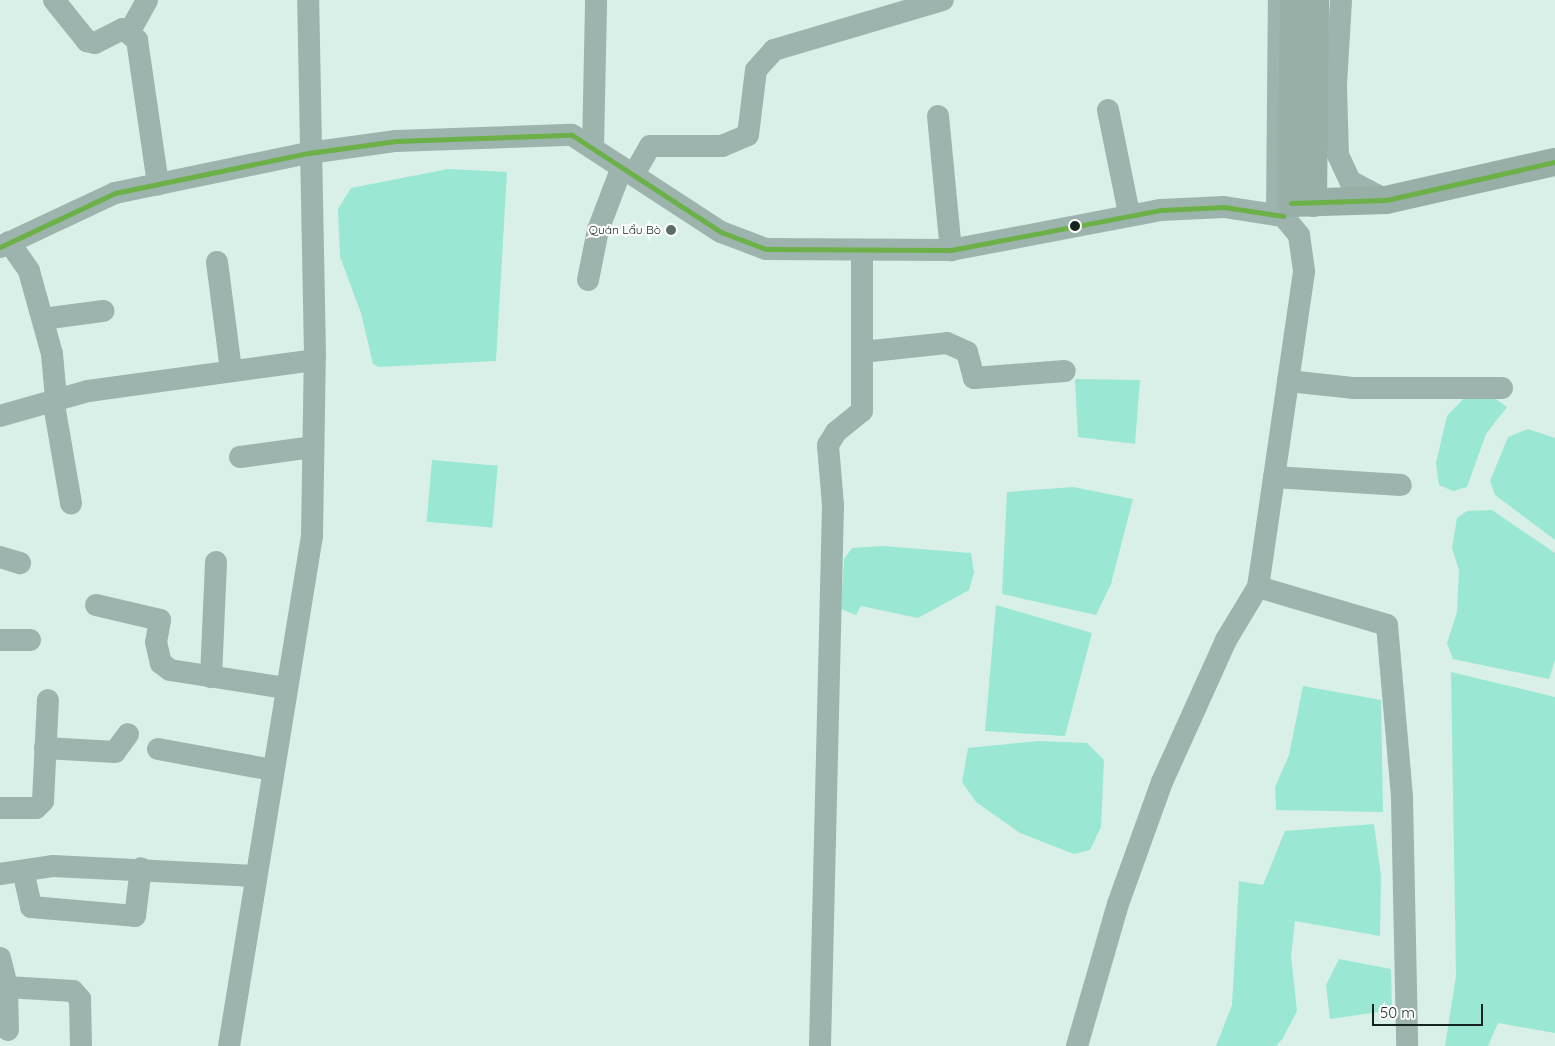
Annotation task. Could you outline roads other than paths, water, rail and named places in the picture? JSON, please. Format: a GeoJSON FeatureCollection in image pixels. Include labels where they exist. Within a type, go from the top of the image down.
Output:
{"type":"FeatureCollection","features":[{"type":"Feature","properties":{"kind":"main road"},"geometry":{"type":"LineString","coordinates":[[1291,209],[1294,0]]}},
{"type":"Feature","properties":{"kind":"main road"},"geometry":{"type":"LineString","coordinates":[[1291,209],[1315,0]]}},
{"type":"Feature","properties":{"kind":"main road"},"geometry":{"type":"LineString","coordinates":[[1291,209],[1386,200],[1555,162]]}},
{"type":"Feature","properties":{"kind":"street"},"geometry":{"type":"LineString","coordinates":[[54,0],[87,41],[95,43],[123,29],[130,31],[137,40],[158,184]]}},
{"type":"Feature","properties":{"kind":"street"},"geometry":{"type":"LineString","coordinates":[[130,31],[147,0]]}},
{"type":"Feature","properties":{"kind":"street"},"geometry":{"type":"LineString","coordinates":[[229,1046],[285,688],[312,536],[314,360],[309,153],[308,0]]}},
{"type":"Feature","properties":{"kind":"street"},"geometry":{"type":"LineString","coordinates":[[593,148],[596,0]]}},
{"type":"Feature","properties":{"kind":"street"},"geometry":{"type":"LineString","coordinates":[[588,280],[598,230],[628,170],[650,146],[722,146],[748,135],[756,70],[774,50],[943,0]]}},
{"type":"Feature","properties":{"kind":"street"},"geometry":{"type":"LineString","coordinates":[[1078,1046],[1118,904],[1162,782],[1226,640],[1258,587],[1304,272],[1299,235],[1291,209],[1279,0]]}},
{"type":"Feature","properties":{"kind":"street"},"geometry":{"type":"LineString","coordinates":[[1341,0],[1336,85],[1338,155],[1350,181],[1386,200]]}},
{"type":"Feature","properties":{"kind":"street"},"geometry":{"type":"LineString","coordinates":[[1108,110],[1129,213]]}},
{"type":"Feature","properties":{"kind":"street"},"geometry":{"type":"LineString","coordinates":[[938,116],[951,250]]}},
{"type":"Feature","properties":{"kind":"street"},"geometry":{"type":"LineString","coordinates":[[71,503],[43,318],[29,271],[3,243],[115,193],[309,153],[396,141],[572,135],[721,232],[766,249],[862,252],[951,250],[1129,213],[1224,207],[1291,209]]}},
{"type":"Feature","properties":{"kind":"street"},"geometry":{"type":"LineString","coordinates":[[820,1046],[833,505],[828,444],[836,432],[860,416],[862,252]]}},
{"type":"Feature","properties":{"kind":"street"},"geometry":{"type":"LineString","coordinates":[[217,262],[231,370]]}},
{"type":"Feature","properties":{"kind":"street"},"geometry":{"type":"LineString","coordinates":[[43,318],[103,311]]}},
{"type":"Feature","properties":{"kind":"street"},"geometry":{"type":"LineString","coordinates":[[862,352],[946,343],[967,352],[974,378],[1065,371]]}},
{"type":"Feature","properties":{"kind":"street"},"geometry":{"type":"LineString","coordinates":[[0,416],[55,398],[231,370],[314,360]]}},
{"type":"Feature","properties":{"kind":"street"},"geometry":{"type":"LineString","coordinates":[[1288,381],[1353,388],[1502,388]]}},
{"type":"Feature","properties":{"kind":"street"},"geometry":{"type":"LineString","coordinates":[[240,458],[313,447]]}},
{"type":"Feature","properties":{"kind":"street"},"geometry":{"type":"LineString","coordinates":[[1274,477],[1402,485]]}},
{"type":"Feature","properties":{"kind":"street"},"geometry":{"type":"LineString","coordinates":[[211,677],[216,562]]}},
{"type":"Feature","properties":{"kind":"street"},"geometry":{"type":"LineString","coordinates":[[1258,587],[1387,625],[1402,798],[1407,1046]]}},
{"type":"Feature","properties":{"kind":"street"},"geometry":{"type":"LineString","coordinates":[[96,604],[157,617],[161,623],[156,642],[163,667],[211,677],[285,688]]}},
{"type":"Feature","properties":{"kind":"street"},"geometry":{"type":"LineString","coordinates":[[0,640],[30,640]]}},
{"type":"Feature","properties":{"kind":"street"},"geometry":{"type":"LineString","coordinates":[[0,808],[28,809],[41,804],[48,700]]}},
{"type":"Feature","properties":{"kind":"street"},"geometry":{"type":"LineString","coordinates":[[45,748],[115,752],[128,734]]}},
{"type":"Feature","properties":{"kind":"street"},"geometry":{"type":"LineString","coordinates":[[158,748],[272,770]]}},
{"type":"Feature","properties":{"kind":"street"},"geometry":{"type":"LineString","coordinates":[[0,874],[23,871],[141,868],[256,876]]}},
{"type":"Feature","properties":{"kind":"street"},"geometry":{"type":"LineString","coordinates":[[23,871],[31,907],[135,916],[141,868]]}},
{"type":"Feature","properties":{"kind":"street"},"geometry":{"type":"LineString","coordinates":[[0,958],[7,987],[8,1030]]}},
{"type":"Feature","properties":{"kind":"street"},"geometry":{"type":"LineString","coordinates":[[7,987],[73,991],[80,999],[80,1046]]}},
{"type":"Feature","properties":{"kind":"place","name":"Quán Lẩu Bò"},"geometry":{"type":"Point","coordinates":[671,230]}}]}
